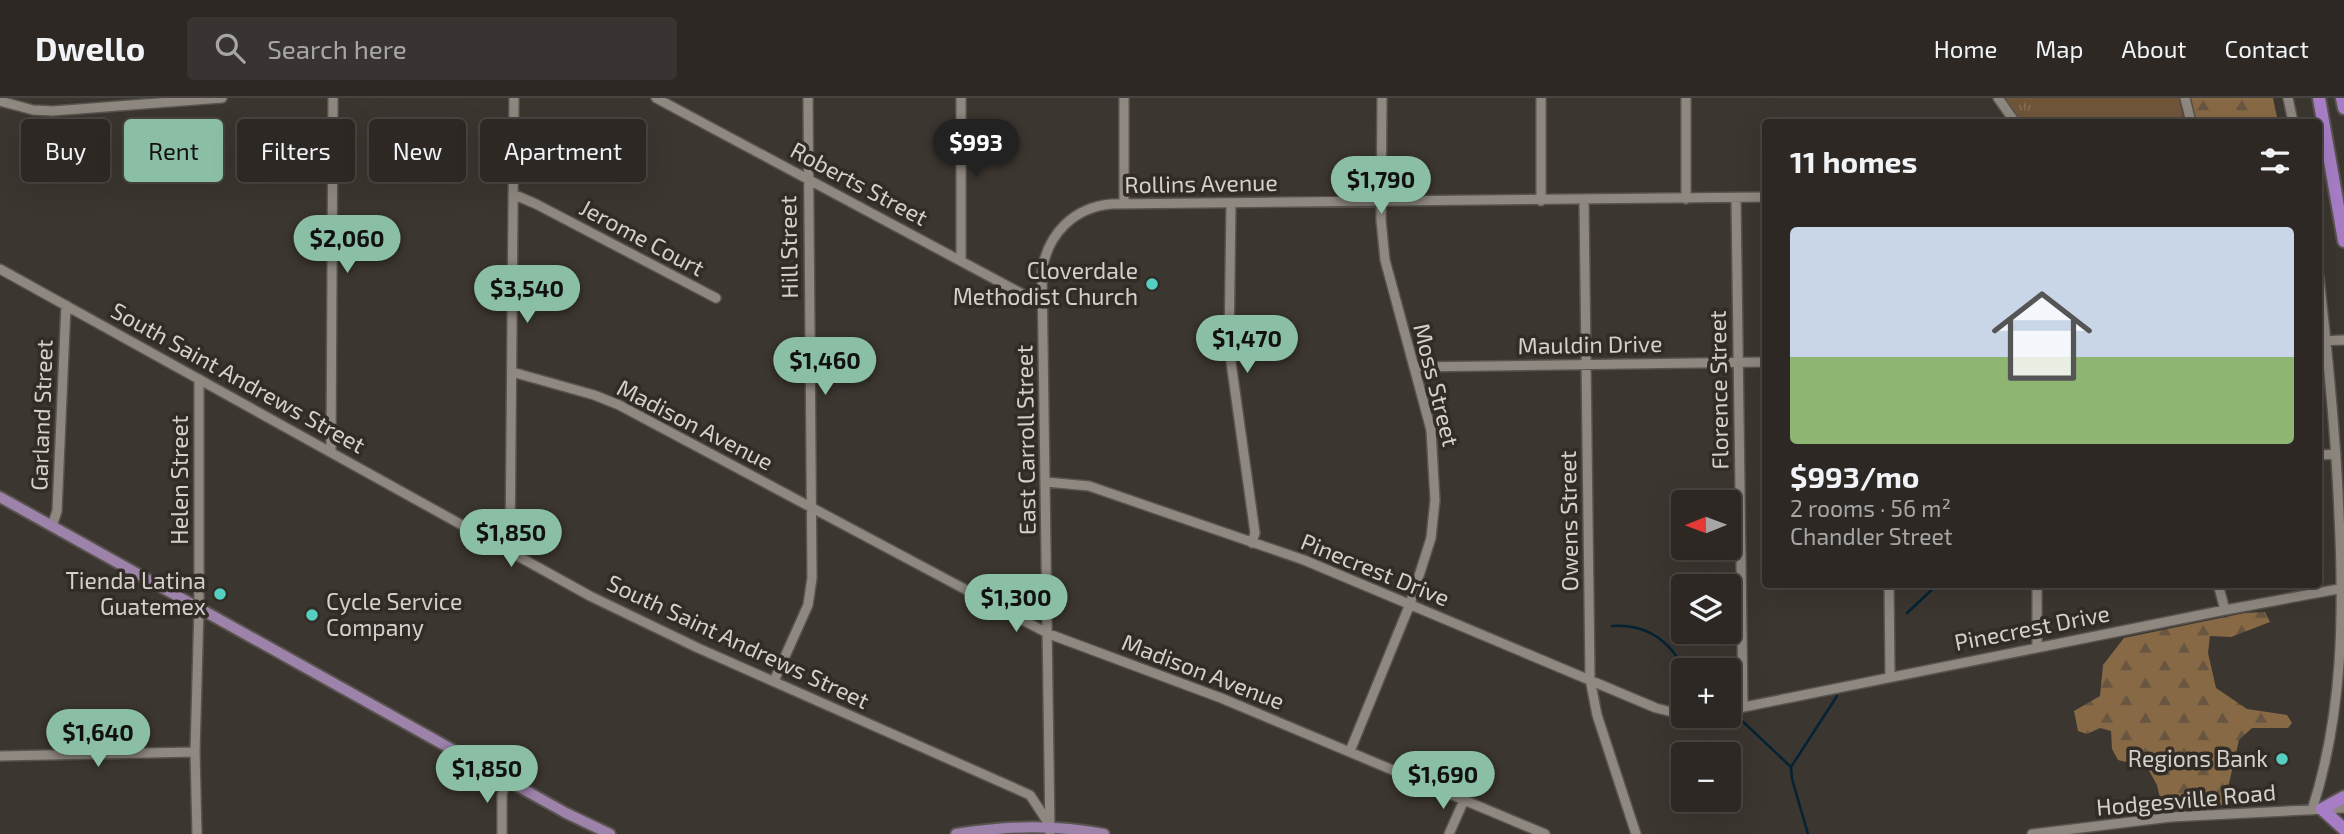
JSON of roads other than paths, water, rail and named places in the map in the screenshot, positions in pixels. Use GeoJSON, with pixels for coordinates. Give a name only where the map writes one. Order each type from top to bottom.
{"type":"FeatureCollection","features":[{"type":"Feature","properties":{"kind":"highway"},"geometry":{"type":"LineString","coordinates":[[2319,98],[2344,241]]}},
{"type":"Feature","properties":{"kind":"highway"},"geometry":{"type":"LineString","coordinates":[[2342,98],[2344,108]]}},
{"type":"Feature","properties":{"kind":"highway"},"geometry":{"type":"LineString","coordinates":[[2344,797],[2317,810],[2344,829]]}},
{"type":"Feature","properties":{"kind":"main road"},"geometry":{"type":"LineString","coordinates":[[0,497],[506,779],[610,834]]}},
{"type":"Feature","properties":{"kind":"main road"},"geometry":{"type":"LineString","coordinates":[[956,834],[1010,827],[1104,834]]}},
{"type":"Feature","properties":{"kind":"street"},"geometry":{"type":"LineString","coordinates":[[0,101],[33,110],[52,111],[222,98]]}},
{"type":"Feature","properties":{"kind":"street"},"geometry":{"type":"LineString","coordinates":[[331,451],[333,98]]}},
{"type":"Feature","properties":{"kind":"street"},"geometry":{"type":"LineString","coordinates":[[510,551],[514,98]]}},
{"type":"Feature","properties":{"kind":"street","name":"Roberts Street"},"geometry":{"type":"LineString","coordinates":[[656,98],[1043,305]]}},
{"type":"Feature","properties":{"kind":"street","name":"Hill Street"},"geometry":{"type":"LineString","coordinates":[[774,681],[802,621],[811,593],[808,98]]}},
{"type":"Feature","properties":{"kind":"street"},"geometry":{"type":"LineString","coordinates":[[961,98],[961,260]]}},
{"type":"Feature","properties":{"kind":"street"},"geometry":{"type":"LineString","coordinates":[[1124,98],[1124,204]]}},
{"type":"Feature","properties":{"kind":"street","name":"Moss Street"},"geometry":{"type":"LineString","coordinates":[[1350,751],[1410,604],[1430,538],[1435,500],[1431,430],[1385,260],[1382,98]]}},
{"type":"Feature","properties":{"kind":"street"},"geometry":{"type":"LineString","coordinates":[[1541,98],[1541,201]]}},
{"type":"Feature","properties":{"kind":"street"},"geometry":{"type":"LineString","coordinates":[[1686,98],[1686,199]]}},
{"type":"Feature","properties":{"kind":"street"},"geometry":{"type":"LineString","coordinates":[[1998,98],[2013,119]]}},
{"type":"Feature","properties":{"kind":"street"},"geometry":{"type":"LineString","coordinates":[[2185,98],[2190,119]]}},
{"type":"Feature","properties":{"kind":"street"},"geometry":{"type":"LineString","coordinates":[[2288,98],[2292,119]]}},
{"type":"Feature","properties":{"kind":"street","name":"Jerome Court"},"geometry":{"type":"LineString","coordinates":[[513,194],[716,298]]}},
{"type":"Feature","properties":{"kind":"street","name":"Florence Street"},"geometry":{"type":"LineString","coordinates":[[1736,198],[1743,707]]}},
{"type":"Feature","properties":{"kind":"street","name":"Rollins Avenue"},"geometry":{"type":"LineString","coordinates":[[1043,305],[1044,262],[1050,244],[1060,229],[1075,216],[1093,207],[1124,204],[1762,198]]}},
{"type":"Feature","properties":{"kind":"street","name":"Owens Street"},"geometry":{"type":"LineString","coordinates":[[1584,200],[1590,680],[1597,715],[1636,834]]}},
{"type":"Feature","properties":{"kind":"street"},"geometry":{"type":"LineString","coordinates":[[1231,203],[1230,348],[1255,533],[1252,543]]}},
{"type":"Feature","properties":{"kind":"street","name":"South Saint Andrews Street"},"geometry":{"type":"LineString","coordinates":[[0,269],[643,622],[1030,795],[1043,811],[1050,830]]}},
{"type":"Feature","properties":{"kind":"street","name":"Garland Street"},"geometry":{"type":"LineString","coordinates":[[52,526],[57,511],[66,305]]}},
{"type":"Feature","properties":{"kind":"street","name":"East Carroll Street"},"geometry":{"type":"LineString","coordinates":[[1043,305],[1050,830]]}},
{"type":"Feature","properties":{"kind":"street"},"geometry":{"type":"LineString","coordinates":[[2317,810],[2340,677],[2343,588],[2336,454],[2323,341],[2344,340]]}},
{"type":"Feature","properties":{"kind":"street","name":"Mauldin Drive"},"geometry":{"type":"LineString","coordinates":[[1415,367],[1762,362]]}},
{"type":"Feature","properties":{"kind":"street","name":"Madison Avenue"},"geometry":{"type":"LineString","coordinates":[[512,372],[594,395],[619,405],[1049,634],[1167,677],[1545,834]]}},
{"type":"Feature","properties":{"kind":"street","name":"Helen Street"},"geometry":{"type":"LineString","coordinates":[[197,834],[195,752],[199,608],[199,379]]}},
{"type":"Feature","properties":{"kind":"street"},"geometry":{"type":"LineString","coordinates":[[2322,455],[2336,454]]}},
{"type":"Feature","properties":{"kind":"street","name":"Pinecrest Drive"},"geometry":{"type":"LineString","coordinates":[[1046,482],[1089,486],[1304,560],[1656,708],[1671,712]]}},
{"type":"Feature","properties":{"kind":"street"},"geometry":{"type":"LineString","coordinates":[[1889,588],[1890,676]]}},
{"type":"Feature","properties":{"kind":"street"},"geometry":{"type":"LineString","coordinates":[[2036,588],[2037,647]]}},
{"type":"Feature","properties":{"kind":"street"},"geometry":{"type":"LineString","coordinates":[[2219,588],[2225,610]]}},
{"type":"Feature","properties":{"kind":"street","name":"Pinecrest Drive"},"geometry":{"type":"LineString","coordinates":[[1743,707],[2343,588]]}},
{"type":"Feature","properties":{"kind":"street"},"geometry":{"type":"LineString","coordinates":[[0,757],[195,752]]}},
{"type":"Feature","properties":{"kind":"street"},"geometry":{"type":"LineString","coordinates":[[502,834],[502,795],[506,779]]}},
{"type":"Feature","properties":{"kind":"street"},"geometry":{"type":"LineString","coordinates":[[1449,834],[1464,800]]}},
{"type":"Feature","properties":{"kind":"street","name":"Hodgesville Road"},"geometry":{"type":"LineString","coordinates":[[2032,834],[2171,817],[2344,808]]}},
{"type":"Feature","properties":{"kind":"waterway"},"geometry":{"type":"LineString","coordinates":[[1907,613],[1934,588]]}},
{"type":"Feature","properties":{"kind":"waterway"},"geometry":{"type":"LineString","coordinates":[[1612,626],[1632,627],[1649,632],[1664,642],[1677,657]]}},
{"type":"Feature","properties":{"kind":"waterway"},"geometry":{"type":"LineString","coordinates":[[1808,834],[1791,767],[1837,696]]}},
{"type":"Feature","properties":{"kind":"waterway"},"geometry":{"type":"LineString","coordinates":[[1741,720],[1791,767]]}},
{"type":"Feature","properties":{"kind":"place","name":"Cloverdale Methodist Church"},"geometry":{"type":"Point","coordinates":[1152,284]}},
{"type":"Feature","properties":{"kind":"place","name":"Tienda Latina Guatemex"},"geometry":{"type":"Point","coordinates":[220,594]}},
{"type":"Feature","properties":{"kind":"place","name":"Cycle Service Company"},"geometry":{"type":"Point","coordinates":[312,615]}},
{"type":"Feature","properties":{"kind":"place","name":"Regions Bank"},"geometry":{"type":"Point","coordinates":[2282,759]}}]}
